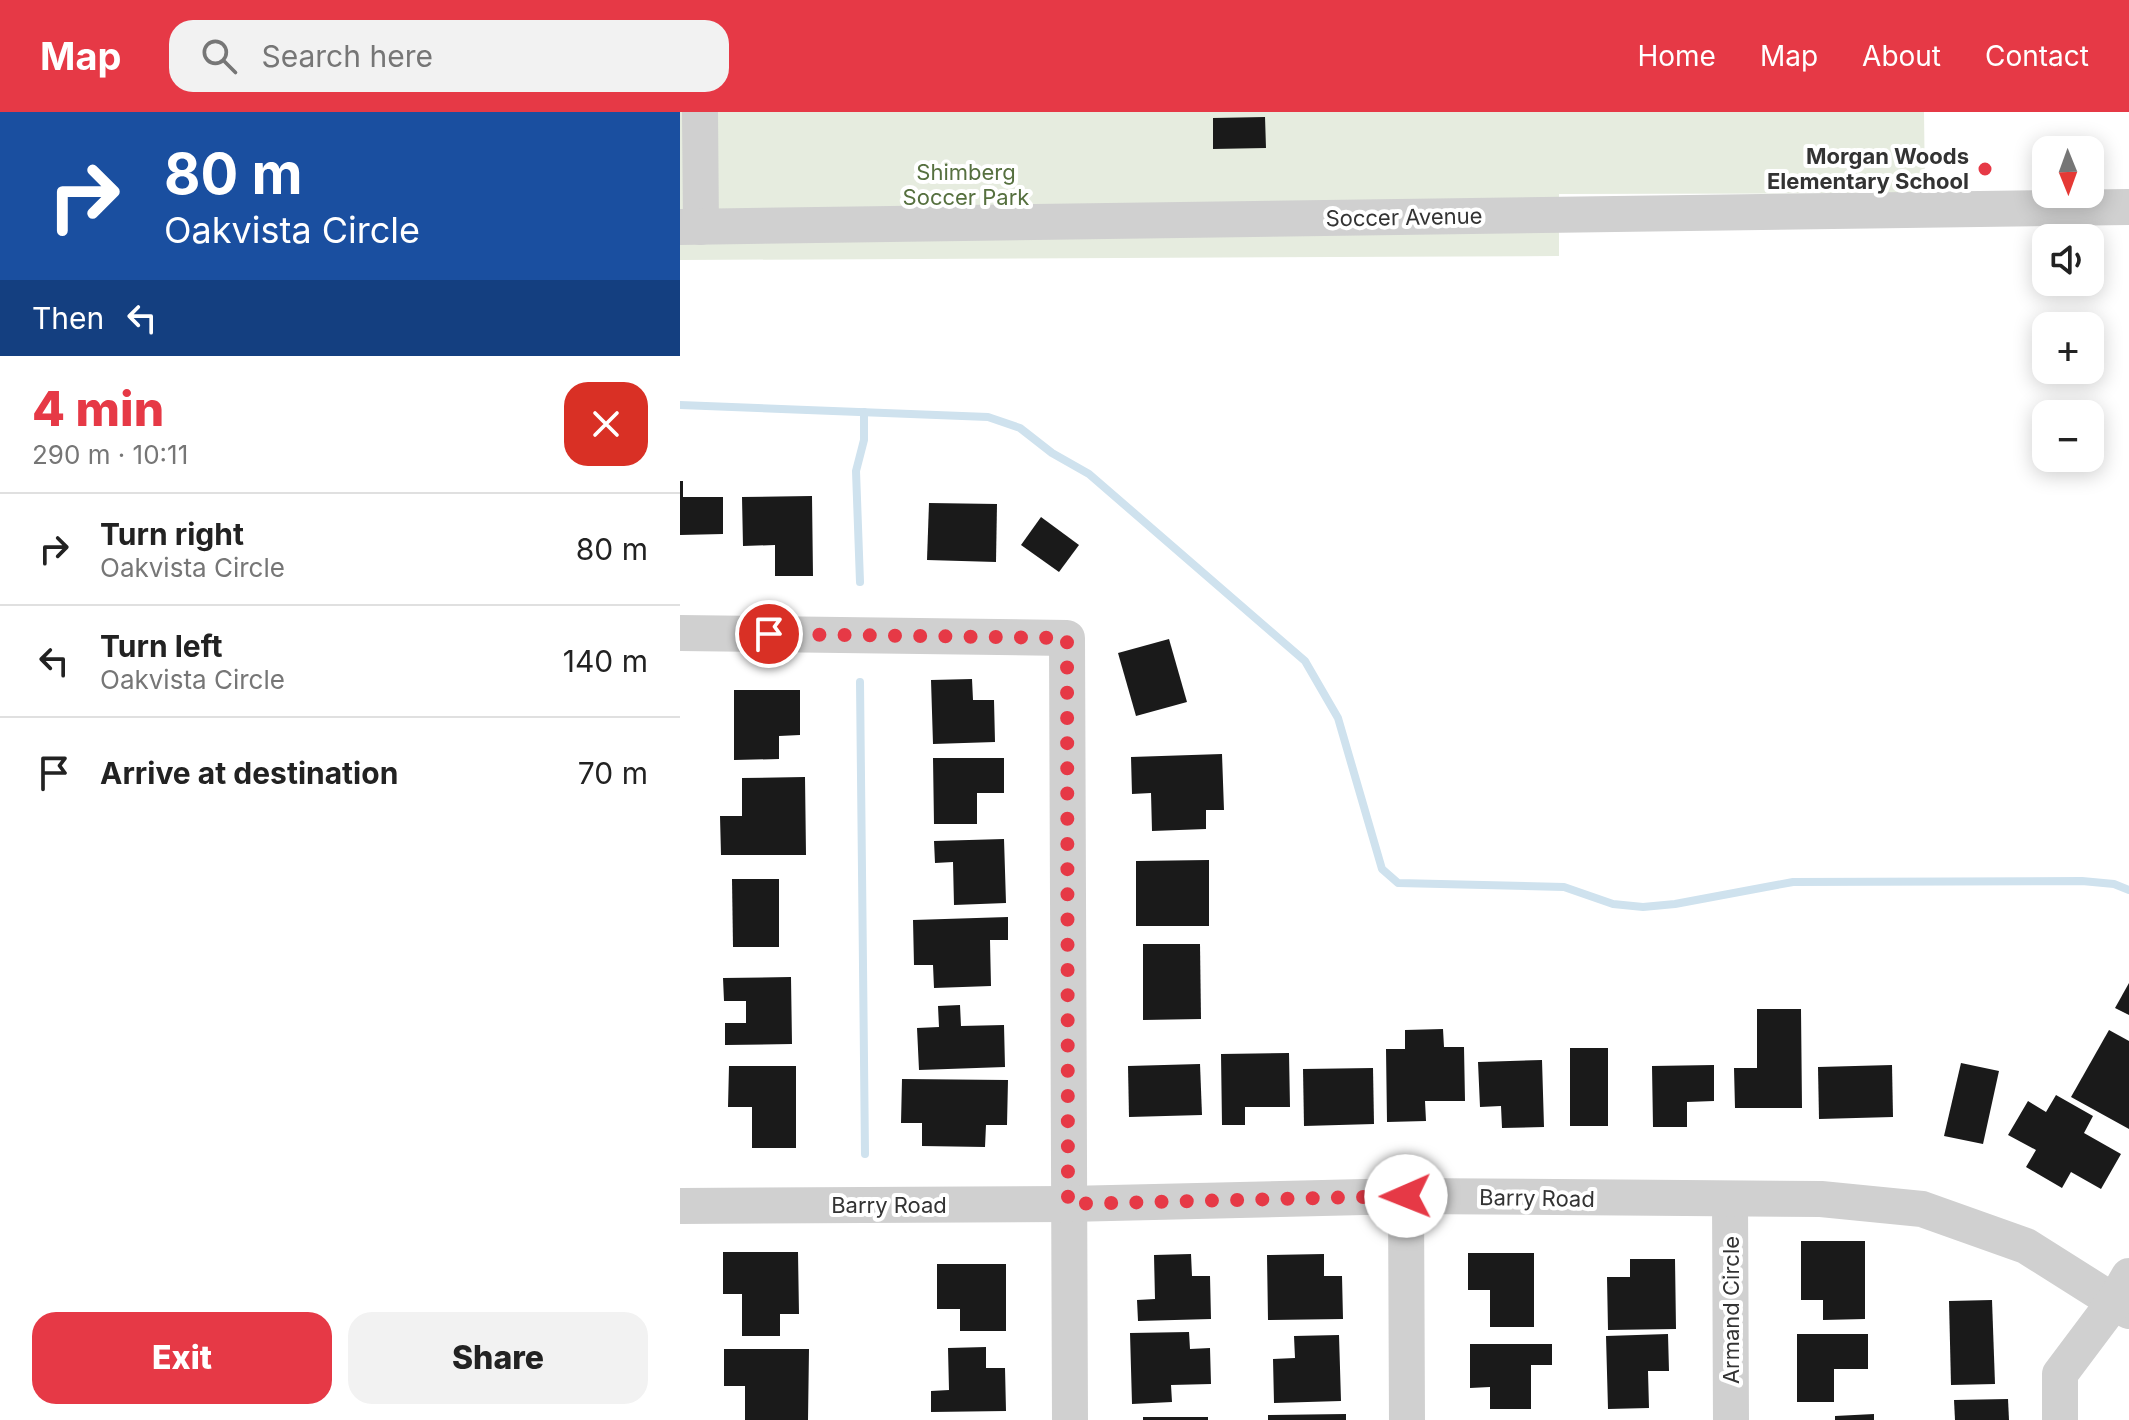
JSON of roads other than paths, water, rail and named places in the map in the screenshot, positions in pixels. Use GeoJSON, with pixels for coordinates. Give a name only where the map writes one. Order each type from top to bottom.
{"type":"FeatureCollection","features":[{"type":"Feature","properties":{"kind":"street"},"geometry":{"type":"LineString","coordinates":[[691,227],[700,112]]}},
{"type":"Feature","properties":{"kind":"street","name":"Soccer Avenue"},"geometry":{"type":"LineString","coordinates":[[691,227],[2129,207]]}},
{"type":"Feature","properties":{"kind":"street"},"geometry":{"type":"LineString","coordinates":[[680,633],[1067,638],[1070,1420]]}},
{"type":"Feature","properties":{"kind":"street"},"geometry":{"type":"LineString","coordinates":[[1406,1196],[1407,1420]]}},
{"type":"Feature","properties":{"kind":"street","name":"Barry Road"},"geometry":{"type":"LineString","coordinates":[[680,1206],[1068,1204],[1406,1196],[1821,1199],[1922,1209],[2026,1246],[2124,1296]]}},
{"type":"Feature","properties":{"kind":"street","name":"Armand Circle"},"geometry":{"type":"LineString","coordinates":[[1730,1200],[1731,1420]]}},
{"type":"Feature","properties":{"kind":"street"},"geometry":{"type":"LineString","coordinates":[[2060,1420],[2060,1374],[2124,1296]]}},
{"type":"Feature","properties":{"kind":"waterway"},"geometry":{"type":"LineString","coordinates":[[680,405],[988,417],[1020,428],[1052,453],[1089,474],[1305,661],[1338,718],[1382,869],[1398,883],[1564,887],[1613,904],[1643,907],[1793,882],[2082,881],[2114,884],[2129,890]]}},
{"type":"Feature","properties":{"kind":"waterway"},"geometry":{"type":"LineString","coordinates":[[860,582],[856,471],[864,440],[864,412]]}},
{"type":"Feature","properties":{"kind":"waterway"},"geometry":{"type":"LineString","coordinates":[[860,682],[865,1154]]}},
{"type":"Feature","properties":{"kind":"place","name":"Morgan Woods Elementary School"},"geometry":{"type":"Point","coordinates":[1985,169]}},
{"type":"Feature","properties":{"kind":"park label","name":"Shimberg Soccer Park"},"geometry":{"type":"Point","coordinates":[966,184]}}]}
